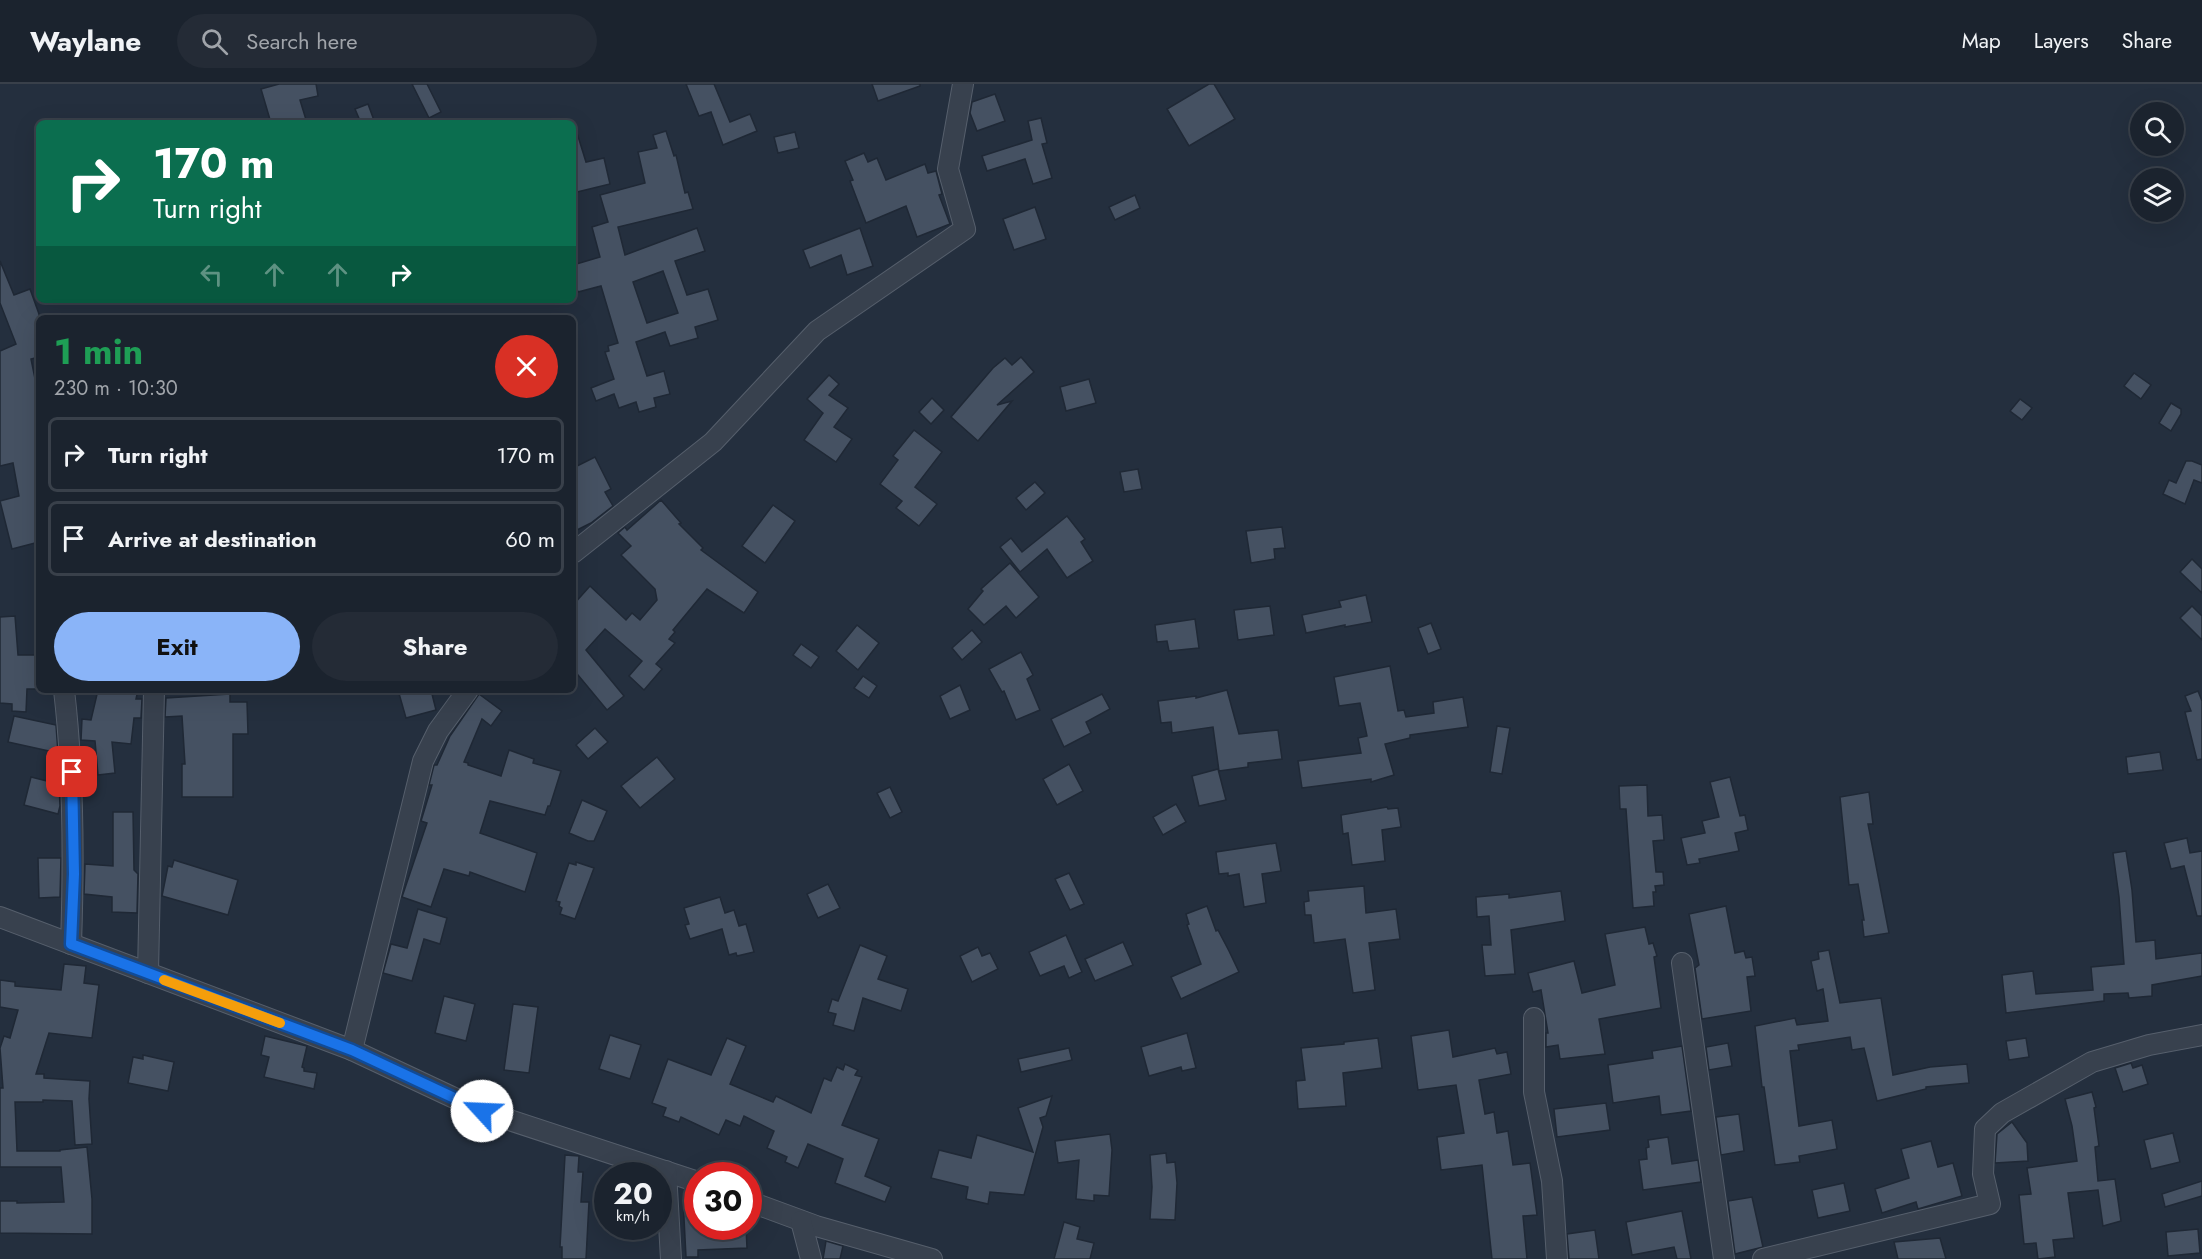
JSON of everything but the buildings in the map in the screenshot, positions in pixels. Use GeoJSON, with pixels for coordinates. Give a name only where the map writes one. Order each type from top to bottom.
{"type":"FeatureCollection","features":[{"type":"Feature","properties":{"kind":"street"},"geometry":{"type":"LineString","coordinates":[[576,551],[713,442],[818,331],[965,229],[948,169],[963,84]]}},
{"type":"Feature","properties":{"kind":"street"},"geometry":{"type":"LineString","coordinates":[[64,693],[71,751],[74,874],[71,944]]}},
{"type":"Feature","properties":{"kind":"street"},"geometry":{"type":"LineString","coordinates":[[148,974],[154,693]]}},
{"type":"Feature","properties":{"kind":"street"},"geometry":{"type":"LineString","coordinates":[[352,1050],[423,761],[438,730],[466,693]]}},
{"type":"Feature","properties":{"kind":"street"},"geometry":{"type":"LineString","coordinates":[[0,917],[352,1050],[482,1111],[638,1162]]}},
{"type":"Feature","properties":{"kind":"street"},"geometry":{"type":"LineString","coordinates":[[1682,963],[1724,1259]]}},
{"type":"Feature","properties":{"kind":"street"},"geometry":{"type":"LineString","coordinates":[[1534,1018],[1534,1092],[1552,1181],[1557,1259]]}},
{"type":"Feature","properties":{"kind":"street"},"geometry":{"type":"LineString","coordinates":[[1763,1259],[1990,1204],[1983,1174],[1985,1129],[2002,1113],[2092,1062],[2150,1045],[2202,1035]]}},
{"type":"Feature","properties":{"kind":"street"},"geometry":{"type":"LineString","coordinates":[[762,1206],[801,1221],[932,1259]]}},
{"type":"Feature","properties":{"kind":"street"},"geometry":{"type":"LineString","coordinates":[[801,1221],[811,1259]]}},
{"type":"Feature","properties":{"kind":"street"},"geometry":{"type":"LineString","coordinates":[[670,1240],[671,1259]]}},
{"type":"Feature","properties":{"kind":"slow traffic"},"geometry":{"type":"LineString","coordinates":[[164,980],[280,1023]]}},
{"type":"Feature","properties":{"kind":"route"},"geometry":{"type":"LineString","coordinates":[[72,772],[74,874],[71,944],[352,1050],[482,1111]]}}]}
